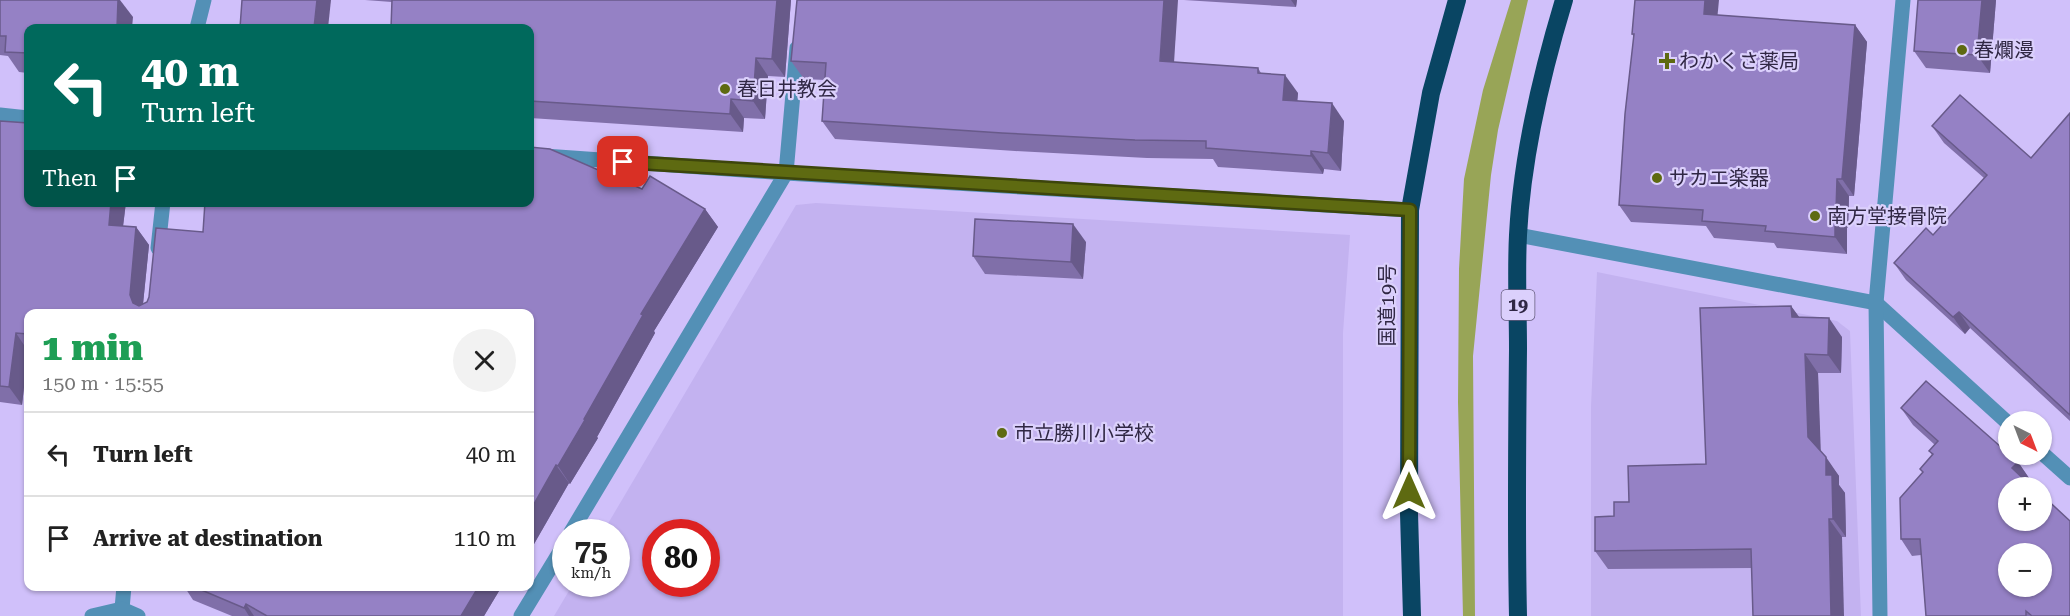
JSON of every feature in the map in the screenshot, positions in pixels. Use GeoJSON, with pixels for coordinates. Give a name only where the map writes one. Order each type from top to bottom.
{"type":"FeatureCollection","features":[{"type":"Feature","properties":{"kind":"highway","name":"国道19号"},"geometry":{"type":"LineString","coordinates":[[1412,616],[1409,513],[1410,210],[1431,93],[1457,0]]}},
{"type":"Feature","properties":{"kind":"highway","name":"19"},"geometry":{"type":"LineString","coordinates":[[1518,616],[1516,513],[1518,235],[1535,110],[1550,46],[1564,0]]}},
{"type":"Feature","properties":{"kind":"street"},"geometry":{"type":"LineString","coordinates":[[197,24],[204,0]]}},
{"type":"Feature","properties":{"kind":"street"},"geometry":{"type":"LineString","coordinates":[[1880,616],[1876,303],[1903,0]]}},
{"type":"Feature","properties":{"kind":"street"},"geometry":{"type":"LineString","coordinates":[[579,519],[786,173],[798,35]]}},
{"type":"Feature","properties":{"kind":"street"},"geometry":{"type":"LineString","coordinates":[[0,115],[24,118]]}},
{"type":"Feature","properties":{"kind":"street"},"geometry":{"type":"LineString","coordinates":[[534,155],[786,173],[1410,210]]}},
{"type":"Feature","properties":{"kind":"street"},"geometry":{"type":"LineString","coordinates":[[157,258],[162,207]]}},
{"type":"Feature","properties":{"kind":"street"},"geometry":{"type":"LineString","coordinates":[[1518,235],[1876,303],[1998,414]]}},
{"type":"Feature","properties":{"kind":"street"},"geometry":{"type":"LineString","coordinates":[[2052,462],[2070,478]]}},
{"type":"Feature","properties":{"kind":"street"},"geometry":{"type":"LineString","coordinates":[[521,616],[552,565]]}},
{"type":"Feature","properties":{"kind":"street"},"geometry":{"type":"LineString","coordinates":[[122,609],[124,591]]}},
{"type":"Feature","properties":{"kind":"street"},"geometry":{"type":"LineString","coordinates":[[92,616],[122,609],[138,616]]}},
{"type":"Feature","properties":{"kind":"shaded area","name":"市立勝川小学校"},"geometry":{"type":"Polygon","coordinates":[[[816,203],[1350,235],[1343,333],[1343,616],[554,616],[565,597],[630,597],[630,519],[611,519],[796,205],[816,203]]]}},
{"type":"Feature","properties":{"kind":"shaded area"},"geometry":{"type":"Polygon","coordinates":[[[1597,272],[1837,321],[1850,331],[1861,616],[1591,616],[1591,406],[1597,272]]]}},
{"type":"Feature","properties":{"kind":"green space"},"geometry":{"type":"Polygon","coordinates":[[[1511,0],[1528,0],[1498,130],[1491,175],[1473,356],[1475,616],[1463,616],[1458,402],[1459,269],[1464,179],[1483,90],[1511,0]]]}},
{"type":"Feature","properties":{"kind":"building"},"geometry":{"type":"Polygon","coordinates":[[[0,0],[118,0],[117,24],[24,24],[24,53],[5,52],[6,36],[0,36],[0,0]]]}},
{"type":"Feature","properties":{"kind":"building"},"geometry":{"type":"Polygon","coordinates":[[[242,0],[317,0],[314,24],[240,24],[242,0]]]}},
{"type":"Feature","properties":{"kind":"building"},"geometry":{"type":"Polygon","coordinates":[[[392,0],[777,0],[772,59],[756,58],[753,101],[731,99],[730,114],[534,101],[534,24],[391,24],[392,0]]]}},
{"type":"Feature","properties":{"kind":"building"},"geometry":{"type":"Polygon","coordinates":[[[797,0],[1164,0],[1160,61],[1258,68],[1258,73],[1285,75],[1283,100],[1332,103],[1328,153],[1311,151],[1311,156],[1206,148],[1206,141],[1135,140],[822,121],[826,63],[791,61],[797,0]]]}},
{"type":"Feature","properties":{"kind":"building"},"geometry":{"type":"Polygon","coordinates":[[[1635,0],[1705,0],[1704,14],[1855,25],[1842,179],[1837,179],[1835,237],[1765,231],[1766,226],[1702,221],[1703,210],[1619,205],[1635,0]]]}},
{"type":"Feature","properties":{"kind":"building"},"geometry":{"type":"Polygon","coordinates":[[[1918,0],[1982,0],[1977,55],[1914,51],[1918,0]]]}},
{"type":"Feature","properties":{"kind":"building"},"geometry":{"type":"Polygon","coordinates":[[[1960,95],[2031,158],[2070,113],[2070,415],[1959,312],[1953,317],[1894,263],[1926,228],[1933,235],[1987,175],[1932,126],[1960,95]]]}},
{"type":"Feature","properties":{"kind":"building"},"geometry":{"type":"Polygon","coordinates":[[[0,121],[24,123],[24,207],[111,207],[109,225],[136,227],[130,295],[133,303],[139,306],[147,302],[149,297],[156,228],[203,232],[205,207],[534,207],[534,147],[550,149],[642,189],[650,176],[705,209],[641,314],[643,315],[585,420],[534,504],[534,309],[24,309],[24,334],[16,333],[9,387],[0,386],[0,121]]]}},
{"type":"Feature","properties":{"kind":"building"},"geometry":{"type":"Polygon","coordinates":[[[975,219],[1073,224],[1071,262],[973,256],[975,219]]]}},
{"type":"Feature","properties":{"kind":"building"},"geometry":{"type":"Polygon","coordinates":[[[1791,306],[1792,317],[1829,318],[1828,355],[1805,354],[1808,437],[1826,457],[1826,475],[1832,475],[1833,519],[1829,519],[1831,616],[1753,616],[1751,549],[1595,551],[1595,517],[1614,516],[1614,502],[1629,502],[1628,466],[1706,464],[1700,308],[1791,306]]]}},
{"type":"Feature","properties":{"kind":"building"},"geometry":{"type":"Polygon","coordinates":[[[1926,381],[1998,444],[1998,465],[2015,465],[2012,468],[2021,477],[1998,477],[1998,531],[2052,531],[2052,504],[2070,521],[2070,616],[2032,616],[2026,611],[2026,616],[1926,616],[1920,539],[1901,539],[1900,498],[1923,472],[1920,469],[1933,454],[1929,451],[1938,441],[1901,408],[1926,381]]]}},
{"type":"Feature","properties":{"kind":"building"},"geometry":{"type":"Polygon","coordinates":[[[204,591],[476,591],[461,616],[267,616],[246,604],[244,608],[204,591]]]}},
{"type":"Feature","properties":{"kind":"place","name":"春爛漫"},"geometry":{"type":"Point","coordinates":[1962,50]}},
{"type":"Feature","properties":{"kind":"place","name":"わかくさ薬局"},"geometry":{"type":"Point","coordinates":[1667,61]}},
{"type":"Feature","properties":{"kind":"place","name":"春日井教会"},"geometry":{"type":"Point","coordinates":[725,89]}},
{"type":"Feature","properties":{"kind":"place","name":"サカエ楽器"},"geometry":{"type":"Point","coordinates":[1657,178]}},
{"type":"Feature","properties":{"kind":"place","name":"南方堂接骨院"},"geometry":{"type":"Point","coordinates":[1815,216]}},
{"type":"Feature","properties":{"kind":"place","name":"市立勝川小学校"},"geometry":{"type":"Point","coordinates":[1002,433]}},
{"type":"Feature","properties":{"kind":"route"},"geometry":{"type":"LineString","coordinates":[[623,162],[1410,210],[1409,491]]}}]}
